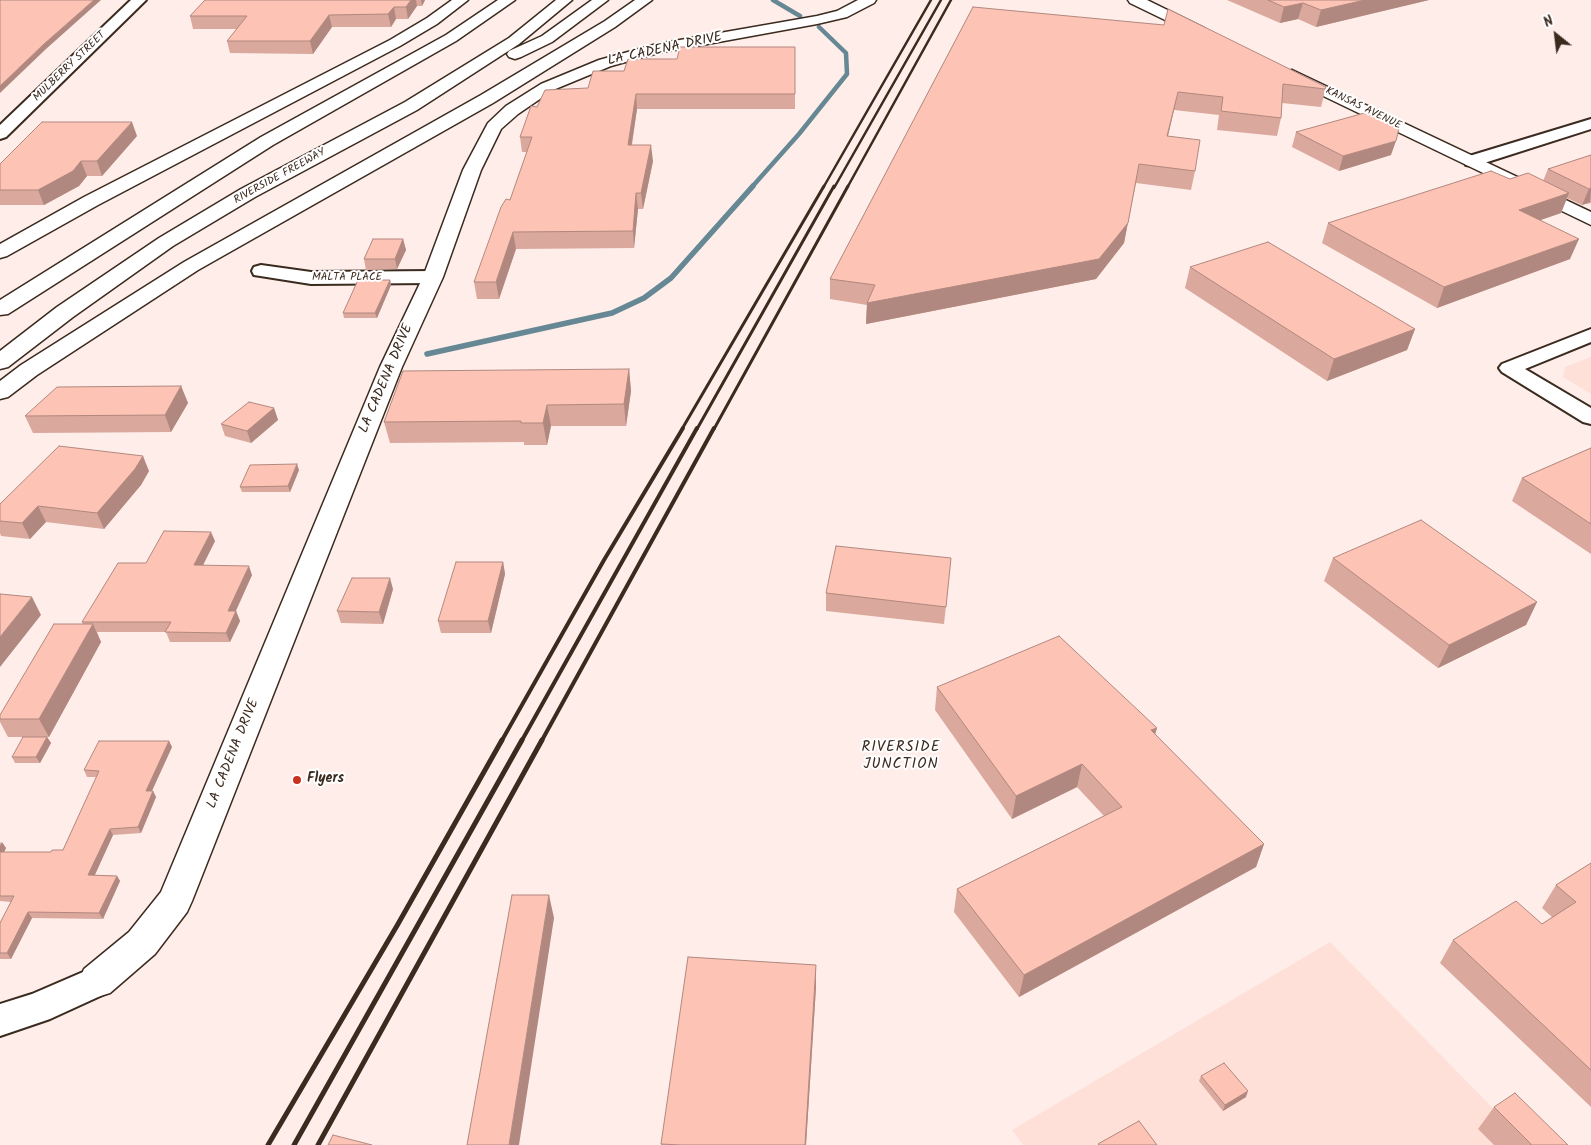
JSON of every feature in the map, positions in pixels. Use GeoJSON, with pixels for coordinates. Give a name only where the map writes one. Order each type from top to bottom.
{"type":"FeatureCollection","features":[{"type":"Feature","properties":{"kind":"main road"},"geometry":{"type":"LineString","coordinates":[[0,252],[91,202],[390,46],[432,21],[461,0]]}},
{"type":"Feature","properties":{"kind":"main road"},"geometry":{"type":"LineString","coordinates":[[0,309],[267,141],[438,26],[472,0]]}},
{"type":"Feature","properties":{"kind":"main road"},"geometry":{"type":"LineString","coordinates":[[267,141],[451,38],[508,0]]}},
{"type":"Feature","properties":{"kind":"main road","name":"RIVERSIDE FREEWAY"},"geometry":{"type":"LineString","coordinates":[[0,362],[65,312],[166,242],[248,193],[411,106],[514,41],[564,0]]}},
{"type":"Feature","properties":{"kind":"main road"},"geometry":{"type":"LineString","coordinates":[[411,106],[547,39],[601,0]]}},
{"type":"Feature","properties":{"kind":"main road"},"geometry":{"type":"LineString","coordinates":[[0,392],[29,370],[191,266],[487,100],[603,29],[645,0]]}},
{"type":"Feature","properties":{"kind":"main road","name":"LA CADENA DRIVE"},"geometry":{"type":"LineString","coordinates":[[97,981],[142,943],[175,901],[390,367],[433,277],[472,170],[494,127],[528,99],[548,87],[604,63],[657,49],[818,20],[842,14],[869,0]]}},
{"type":"Feature","properties":{"kind":"main road"},"geometry":{"type":"LineString","coordinates":[[1135,0],[1213,37]]}},
{"type":"Feature","properties":{"kind":"main road","name":"KANSAS AVENUE"},"geometry":{"type":"LineString","coordinates":[[1281,70],[1591,219]]}},
{"type":"Feature","properties":{"kind":"street","name":"MULBERRY STREET"},"geometry":{"type":"LineString","coordinates":[[0,134],[139,0]]}},
{"type":"Feature","properties":{"kind":"street"},"geometry":{"type":"LineString","coordinates":[[0,119],[17,119]]}},
{"type":"Feature","properties":{"kind":"street"},"geometry":{"type":"LineString","coordinates":[[1472,161],[1591,124]]}},
{"type":"Feature","properties":{"kind":"street","name":"MALTA PLACE"},"geometry":{"type":"LineString","coordinates":[[261,272],[311,278],[433,277]]}},
{"type":"Feature","properties":{"kind":"street"},"geometry":{"type":"LineString","coordinates":[[1591,335],[1509,368],[1591,417]]}},
{"type":"Feature","properties":{"kind":"street"},"geometry":{"type":"LineString","coordinates":[[0,1020],[38,1008],[97,981]]}},
{"type":"Feature","properties":{"kind":"shaded area"},"geometry":{"type":"Polygon","coordinates":[[[1591,357],[1591,394],[1563,377],[1565,367],[1591,357]]]}},
{"type":"Feature","properties":{"kind":"shaded area"},"geometry":{"type":"Polygon","coordinates":[[[1330,942],[1529,1145],[1023,1145],[1012,1130],[1330,942]]]}},
{"type":"Feature","properties":{"kind":"building"},"geometry":{"type":"Polygon","coordinates":[[[0,0],[94,0],[0,86],[0,0]]]}},
{"type":"Feature","properties":{"kind":"building"},"geometry":{"type":"Polygon","coordinates":[[[205,0],[411,0],[406,7],[394,7],[388,14],[329,15],[310,41],[227,41],[247,16],[190,16],[205,0]]]}},
{"type":"Feature","properties":{"kind":"building"},"geometry":{"type":"Polygon","coordinates":[[[1268,0],[1365,0],[1321,10],[1303,3],[1284,7],[1268,0]]]}},
{"type":"Feature","properties":{"kind":"building"},"geometry":{"type":"Polygon","coordinates":[[[973,7],[1164,25],[1168,9],[1326,87],[1325,89],[1283,84],[1281,118],[1221,111],[1223,97],[1178,92],[1167,136],[1200,140],[1195,171],[1139,164],[1128,223],[1099,259],[867,303],[875,285],[830,279],[973,7]]]}},
{"type":"Feature","properties":{"kind":"building"},"geometry":{"type":"Polygon","coordinates":[[[680,47],[795,47],[795,94],[636,94],[628,145],[651,145],[641,193],[636,193],[633,231],[513,232],[496,282],[474,282],[501,207],[506,199],[510,200],[532,137],[520,137],[531,106],[537,107],[545,90],[588,88],[593,71],[624,71],[628,59],[677,59],[680,47]]]}},
{"type":"Feature","properties":{"kind":"building"},"geometry":{"type":"Polygon","coordinates":[[[1368,112],[1399,128],[1396,141],[1343,156],[1296,132],[1368,112]]]}},
{"type":"Feature","properties":{"kind":"building"},"geometry":{"type":"Polygon","coordinates":[[[42,122],[132,122],[97,161],[81,161],[73,171],[38,190],[0,190],[0,164],[42,122]]]}},
{"type":"Feature","properties":{"kind":"building"},"geometry":{"type":"Polygon","coordinates":[[[1591,155],[1591,188],[1589,189],[1548,169],[1591,155]]]}},
{"type":"Feature","properties":{"kind":"building"},"geometry":{"type":"Polygon","coordinates":[[[1491,171],[1510,179],[1528,173],[1569,193],[1519,210],[1579,239],[1444,287],[1328,223],[1491,171]]]}},
{"type":"Feature","properties":{"kind":"building"},"geometry":{"type":"Polygon","coordinates":[[[373,239],[403,239],[395,259],[364,259],[373,239]]]}},
{"type":"Feature","properties":{"kind":"building"},"geometry":{"type":"Polygon","coordinates":[[[1268,242],[1415,329],[1334,359],[1190,267],[1268,242]]]}},
{"type":"Feature","properties":{"kind":"building"},"geometry":{"type":"Polygon","coordinates":[[[358,280],[390,280],[375,313],[343,313],[358,280]]]}},
{"type":"Feature","properties":{"kind":"building"},"geometry":{"type":"Polygon","coordinates":[[[629,369],[624,404],[547,405],[543,423],[521,423],[521,421],[384,422],[403,371],[629,369]]]}},
{"type":"Feature","properties":{"kind":"building"},"geometry":{"type":"Polygon","coordinates":[[[181,386],[165,415],[25,416],[57,387],[181,386]]]}},
{"type":"Feature","properties":{"kind":"building"},"geometry":{"type":"Polygon","coordinates":[[[249,402],[274,408],[247,431],[221,424],[249,402]]]}},
{"type":"Feature","properties":{"kind":"building"},"geometry":{"type":"Polygon","coordinates":[[[59,446],[143,456],[135,469],[97,513],[38,506],[22,523],[0,521],[0,504],[59,446]]]}},
{"type":"Feature","properties":{"kind":"building"},"geometry":{"type":"Polygon","coordinates":[[[1591,448],[1591,524],[1522,478],[1591,448]]]}},
{"type":"Feature","properties":{"kind":"building"},"geometry":{"type":"Polygon","coordinates":[[[297,464],[288,486],[240,487],[250,465],[297,464]]]}},
{"type":"Feature","properties":{"kind":"building"},"geometry":{"type":"Polygon","coordinates":[[[1421,520],[1537,602],[1449,645],[1333,558],[1421,520]]]}},
{"type":"Feature","properties":{"kind":"building"},"geometry":{"type":"Polygon","coordinates":[[[164,531],[211,532],[194,565],[249,566],[228,611],[236,611],[226,633],[165,632],[171,622],[82,622],[118,563],[146,563],[164,531]]]}},
{"type":"Feature","properties":{"kind":"building"},"geometry":{"type":"Polygon","coordinates":[[[836,546],[951,558],[946,607],[826,593],[836,546]]]}},
{"type":"Feature","properties":{"kind":"building"},"geometry":{"type":"Polygon","coordinates":[[[456,562],[503,562],[488,621],[438,621],[456,562]]]}},
{"type":"Feature","properties":{"kind":"building"},"geometry":{"type":"Polygon","coordinates":[[[352,578],[390,578],[379,612],[337,611],[352,578]]]}},
{"type":"Feature","properties":{"kind":"building"},"geometry":{"type":"Polygon","coordinates":[[[0,594],[32,597],[0,637],[0,594]]]}},
{"type":"Feature","properties":{"kind":"building"},"geometry":{"type":"Polygon","coordinates":[[[54,624],[93,624],[39,719],[0,719],[0,715],[54,624]]]}},
{"type":"Feature","properties":{"kind":"building"},"geometry":{"type":"Polygon","coordinates":[[[1059,636],[1157,728],[1151,730],[1264,844],[1024,975],[957,889],[1122,807],[1082,764],[1016,796],[937,687],[1059,636]]]}},
{"type":"Feature","properties":{"kind":"building"},"geometry":{"type":"Polygon","coordinates":[[[23,737],[47,737],[36,757],[12,757],[23,737]]]}},
{"type":"Feature","properties":{"kind":"building"},"geometry":{"type":"Polygon","coordinates":[[[99,741],[169,741],[146,791],[153,791],[138,827],[110,829],[88,875],[117,876],[99,913],[28,912],[7,953],[0,953],[0,923],[14,896],[0,896],[0,852],[51,852],[52,850],[63,850],[99,771],[84,770],[99,741]]]}},
{"type":"Feature","properties":{"kind":"building"},"geometry":{"type":"Polygon","coordinates":[[[1591,863],[1591,1070],[1453,940],[1516,901],[1542,924],[1576,902],[1556,885],[1591,863]]]}},
{"type":"Feature","properties":{"kind":"building"},"geometry":{"type":"Polygon","coordinates":[[[512,895],[549,895],[509,1145],[467,1145],[512,895]]]}},
{"type":"Feature","properties":{"kind":"building"},"geometry":{"type":"Polygon","coordinates":[[[688,957],[816,965],[805,1145],[661,1144],[688,957]]]}},
{"type":"Feature","properties":{"kind":"building"},"geometry":{"type":"Polygon","coordinates":[[[1224,1063],[1248,1091],[1225,1105],[1201,1076],[1224,1063]]]}},
{"type":"Feature","properties":{"kind":"building"},"geometry":{"type":"Polygon","coordinates":[[[1515,1093],[1568,1145],[1530,1145],[1494,1107],[1515,1093]]]}},
{"type":"Feature","properties":{"kind":"building"},"geometry":{"type":"Polygon","coordinates":[[[1139,1121],[1157,1145],[1098,1144],[1139,1121]]]}},
{"type":"Feature","properties":{"kind":"building"},"geometry":{"type":"Polygon","coordinates":[[[333,1135],[372,1145],[328,1145],[333,1135]]]}},
{"type":"Feature","properties":{"kind":"waterway"},"geometry":{"type":"LineString","coordinates":[[773,0],[800,16]]}},
{"type":"Feature","properties":{"kind":"waterway"},"geometry":{"type":"LineString","coordinates":[[751,188],[799,134],[847,74],[846,53],[819,27]]}},
{"type":"Feature","properties":{"kind":"waterway"},"geometry":{"type":"LineString","coordinates":[[427,354],[612,313],[644,298],[671,278],[753,186]]}},
{"type":"Feature","properties":{"kind":"railway"},"geometry":{"type":"LineString","coordinates":[[823,188],[931,0]]}},
{"type":"Feature","properties":{"kind":"railway"},"geometry":{"type":"LineString","coordinates":[[834,188],[941,0]]}},
{"type":"Feature","properties":{"kind":"railway"},"geometry":{"type":"LineString","coordinates":[[847,188],[951,0]]}},
{"type":"Feature","properties":{"kind":"railway"},"geometry":{"type":"LineString","coordinates":[[682,429],[824,186]]}},
{"type":"Feature","properties":{"kind":"railway"},"geometry":{"type":"LineString","coordinates":[[697,429],[834,186]]}},
{"type":"Feature","properties":{"kind":"railway"},"geometry":{"type":"LineString","coordinates":[[714,429],[848,186]]}},
{"type":"Feature","properties":{"kind":"railway"},"geometry":{"type":"LineString","coordinates":[[501,742],[604,560],[683,428]]}},
{"type":"Feature","properties":{"kind":"railway"},"geometry":{"type":"LineString","coordinates":[[521,742],[697,428]]}},
{"type":"Feature","properties":{"kind":"railway"},"geometry":{"type":"LineString","coordinates":[[541,742],[714,428]]}},
{"type":"Feature","properties":{"kind":"railway"},"geometry":{"type":"LineString","coordinates":[[268,1145],[398,924],[502,740]]}},
{"type":"Feature","properties":{"kind":"railway"},"geometry":{"type":"LineString","coordinates":[[294,1145],[522,740]]}},
{"type":"Feature","properties":{"kind":"railway"},"geometry":{"type":"LineString","coordinates":[[318,1145],[542,740]]}},
{"type":"Feature","properties":{"kind":"place","name":"Flyers"},"geometry":{"type":"Point","coordinates":[297,780]}},
{"type":"Feature","properties":{"kind":"district","name":"RIVERSIDE JUNCTION"},"geometry":{"type":"Point","coordinates":[901,756]}}]}
